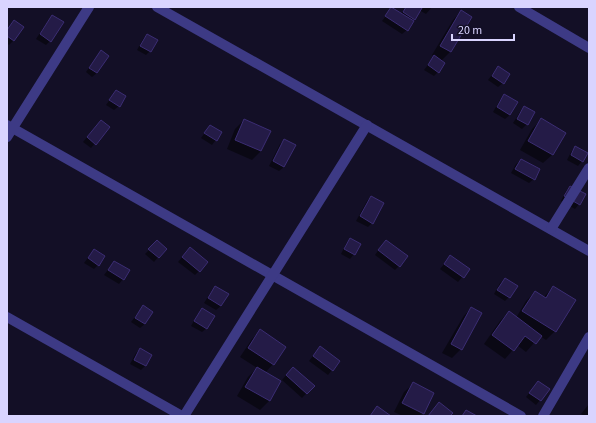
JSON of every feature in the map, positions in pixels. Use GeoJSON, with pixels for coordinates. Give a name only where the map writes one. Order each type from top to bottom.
{"type":"FeatureCollection","features":[{"type":"Feature","properties":{"kind":"street"},"geometry":{"type":"LineString","coordinates":[[89,7],[9,130],[273,276],[521,416]]}},
{"type":"Feature","properties":{"kind":"street"},"geometry":{"type":"LineString","coordinates":[[157,7],[589,251]]}},
{"type":"Feature","properties":{"kind":"street"},"geometry":{"type":"LineString","coordinates":[[519,7],[589,48]]}},
{"type":"Feature","properties":{"kind":"street"},"geometry":{"type":"LineString","coordinates":[[7,316],[183,416],[367,126]]}},
{"type":"Feature","properties":{"kind":"street"},"geometry":{"type":"LineString","coordinates":[[551,229],[589,168]]}},
{"type":"Feature","properties":{"kind":"street"},"geometry":{"type":"LineString","coordinates":[[543,416],[589,337]]}},
{"type":"Feature","properties":{"kind":"building"},"geometry":{"type":"Polygon","coordinates":[[[391,7],[414,21],[408,31],[385,16],[391,7]]]}},
{"type":"Feature","properties":{"kind":"building"},"geometry":{"type":"Polygon","coordinates":[[[406,7],[422,8],[415,20],[403,12],[406,7]]]}},
{"type":"Feature","properties":{"kind":"building"},"geometry":{"type":"Polygon","coordinates":[[[461,10],[472,17],[451,52],[440,46],[461,10]]]}},
{"type":"Feature","properties":{"kind":"building"},"geometry":{"type":"Polygon","coordinates":[[[52,15],[64,22],[51,42],[40,34],[52,15]]]}},
{"type":"Feature","properties":{"kind":"building"},"geometry":{"type":"Polygon","coordinates":[[[14,20],[24,27],[14,41],[7,36],[7,30],[14,20]]]}},
{"type":"Feature","properties":{"kind":"building"},"geometry":{"type":"Polygon","coordinates":[[[147,34],[158,40],[151,52],[140,46],[147,34]]]}},
{"type":"Feature","properties":{"kind":"building"},"geometry":{"type":"Polygon","coordinates":[[[101,50],[109,56],[97,73],[89,68],[101,50]]]}},
{"type":"Feature","properties":{"kind":"building"},"geometry":{"type":"Polygon","coordinates":[[[434,55],[445,63],[439,73],[428,65],[434,55]]]}},
{"type":"Feature","properties":{"kind":"building"},"geometry":{"type":"Polygon","coordinates":[[[498,66],[510,74],[504,84],[492,76],[498,66]]]}},
{"type":"Feature","properties":{"kind":"building"},"geometry":{"type":"Polygon","coordinates":[[[116,90],[126,96],[120,107],[109,100],[116,90]]]}},
{"type":"Feature","properties":{"kind":"building"},"geometry":{"type":"Polygon","coordinates":[[[504,94],[518,102],[510,115],[497,107],[504,94]]]}},
{"type":"Feature","properties":{"kind":"building"},"geometry":{"type":"Polygon","coordinates":[[[524,106],[535,112],[528,125],[517,119],[524,106]]]}},
{"type":"Feature","properties":{"kind":"building"},"geometry":{"type":"Polygon","coordinates":[[[541,118],[566,133],[553,155],[528,141],[541,118]]]}},
{"type":"Feature","properties":{"kind":"building"},"geometry":{"type":"Polygon","coordinates":[[[244,119],[271,131],[261,151],[235,140],[244,119]]]}},
{"type":"Feature","properties":{"kind":"building"},"geometry":{"type":"Polygon","coordinates":[[[101,120],[110,127],[96,145],[87,137],[101,120]]]}},
{"type":"Feature","properties":{"kind":"building"},"geometry":{"type":"Polygon","coordinates":[[[210,125],[222,132],[217,141],[204,133],[210,125]]]}},
{"type":"Feature","properties":{"kind":"building"},"geometry":{"type":"Polygon","coordinates":[[[284,139],[296,145],[284,167],[273,161],[284,139]]]}},
{"type":"Feature","properties":{"kind":"building"},"geometry":{"type":"Polygon","coordinates":[[[575,146],[588,153],[583,162],[571,155],[575,146]]]}},
{"type":"Feature","properties":{"kind":"building"},"geometry":{"type":"Polygon","coordinates":[[[521,159],[540,169],[535,180],[515,169],[521,159]]]}},
{"type":"Feature","properties":{"kind":"building"},"geometry":{"type":"Polygon","coordinates":[[[570,186],[586,194],[580,205],[564,196],[570,186]]]}},
{"type":"Feature","properties":{"kind":"building"},"geometry":{"type":"Polygon","coordinates":[[[371,196],[384,203],[373,224],[360,216],[371,196]]]}},
{"type":"Feature","properties":{"kind":"building"},"geometry":{"type":"Polygon","coordinates":[[[350,238],[361,244],[355,255],[344,249],[350,238]]]}},
{"type":"Feature","properties":{"kind":"building"},"geometry":{"type":"Polygon","coordinates":[[[157,240],[167,249],[159,258],[148,249],[157,240]]]}},
{"type":"Feature","properties":{"kind":"building"},"geometry":{"type":"Polygon","coordinates":[[[386,240],[408,256],[400,267],[378,250],[386,240]]]}},
{"type":"Feature","properties":{"kind":"building"},"geometry":{"type":"Polygon","coordinates":[[[190,247],[208,262],[200,272],[182,257],[190,247]]]}},
{"type":"Feature","properties":{"kind":"building"},"geometry":{"type":"Polygon","coordinates":[[[94,249],[105,256],[99,266],[88,258],[94,249]]]}},
{"type":"Feature","properties":{"kind":"building"},"geometry":{"type":"Polygon","coordinates":[[[450,255],[470,269],[464,278],[444,264],[450,255]]]}},
{"type":"Feature","properties":{"kind":"building"},"geometry":{"type":"Polygon","coordinates":[[[114,261],[130,270],[124,280],[108,270],[114,261]]]}},
{"type":"Feature","properties":{"kind":"building"},"geometry":{"type":"Polygon","coordinates":[[[505,278],[518,286],[510,298],[497,290],[505,278]]]}},
{"type":"Feature","properties":{"kind":"building"},"geometry":{"type":"Polygon","coordinates":[[[215,286],[229,294],[221,306],[208,298],[215,286]]]}},
{"type":"Feature","properties":{"kind":"building"},"geometry":{"type":"Polygon","coordinates":[[[553,286],[576,300],[556,332],[522,311],[535,291],[546,298],[553,286]]]}},
{"type":"Feature","properties":{"kind":"building"},"geometry":{"type":"Polygon","coordinates":[[[143,305],[153,312],[145,324],[135,318],[143,305]]]}},
{"type":"Feature","properties":{"kind":"building"},"geometry":{"type":"Polygon","coordinates":[[[471,307],[482,313],[462,350],[451,344],[471,307]]]}},
{"type":"Feature","properties":{"kind":"building"},"geometry":{"type":"Polygon","coordinates":[[[202,308],[215,316],[207,329],[194,321],[202,308]]]}},
{"type":"Feature","properties":{"kind":"building"},"geometry":{"type":"Polygon","coordinates":[[[509,311],[542,336],[536,344],[525,336],[514,351],[492,335],[509,311]]]}},
{"type":"Feature","properties":{"kind":"building"},"geometry":{"type":"Polygon","coordinates":[[[260,329],[286,347],[274,365],[248,348],[260,329]]]}},
{"type":"Feature","properties":{"kind":"building"},"geometry":{"type":"Polygon","coordinates":[[[320,346],[340,361],[333,371],[313,356],[320,346]]]}},
{"type":"Feature","properties":{"kind":"building"},"geometry":{"type":"Polygon","coordinates":[[[140,348],[152,355],[146,366],[134,360],[140,348]]]}},
{"type":"Feature","properties":{"kind":"building"},"geometry":{"type":"Polygon","coordinates":[[[257,367],[281,381],[270,401],[245,387],[257,367]]]}},
{"type":"Feature","properties":{"kind":"building"},"geometry":{"type":"Polygon","coordinates":[[[293,367],[315,386],[307,394],[286,375],[293,367]]]}},
{"type":"Feature","properties":{"kind":"building"},"geometry":{"type":"Polygon","coordinates":[[[538,381],[550,389],[541,401],[529,393],[538,381]]]}},
{"type":"Feature","properties":{"kind":"building"},"geometry":{"type":"Polygon","coordinates":[[[413,382],[434,393],[424,414],[402,403],[413,382]]]}},
{"type":"Feature","properties":{"kind":"building"},"geometry":{"type":"Polygon","coordinates":[[[439,402],[453,413],[450,416],[428,416],[439,402]]]}},
{"type":"Feature","properties":{"kind":"building"},"geometry":{"type":"Polygon","coordinates":[[[377,406],[391,416],[370,416],[377,406]]]}},
{"type":"Feature","properties":{"kind":"building"},"geometry":{"type":"Polygon","coordinates":[[[466,410],[477,416],[462,416],[466,410]]]}}]}
